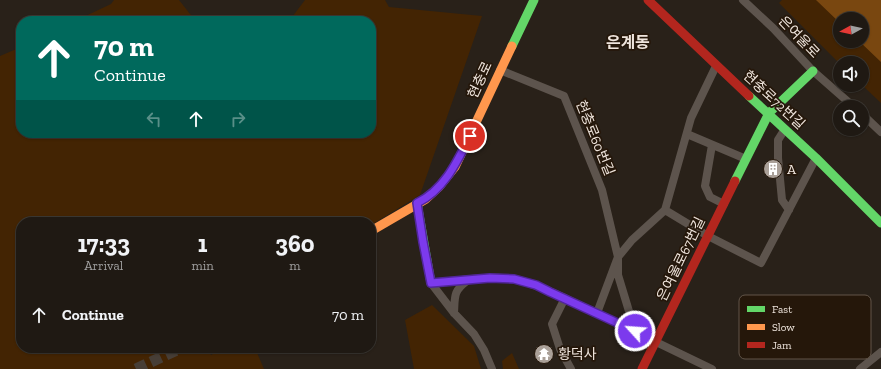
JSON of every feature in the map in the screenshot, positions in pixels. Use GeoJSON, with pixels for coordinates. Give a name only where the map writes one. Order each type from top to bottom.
{"type":"FeatureCollection","features":[{"type":"Feature","properties":{"kind":"street","name":"현충로"},"geometry":{"type":"LineString","coordinates":[[376,228],[426,199],[439,187],[455,167],[534,0]]}},
{"type":"Feature","properties":{"kind":"street","name":"현충로72번길"},"geometry":{"type":"LineString","coordinates":[[648,0],[716,66],[816,158],[881,222]]}},
{"type":"Feature","properties":{"kind":"street","name":"은여울로"},"geometry":{"type":"LineString","coordinates":[[743,0],[773,28],[813,71],[846,100]]}},
{"type":"Feature","properties":{"kind":"street"},"geometry":{"type":"LineString","coordinates":[[597,313],[618,257],[632,240],[665,210],[691,118],[716,66]]}},
{"type":"Feature","properties":{"kind":"street","name":"현충로60번길"},"geometry":{"type":"LineString","coordinates":[[500,70],[564,96],[602,190],[618,257],[618,275],[635,331]]}},
{"type":"Feature","properties":{"kind":"street","name":"은여울로67번길"},"geometry":{"type":"LineString","coordinates":[[642,369],[769,114],[813,71]]}},
{"type":"Feature","properties":{"kind":"street"},"geometry":{"type":"LineString","coordinates":[[869,121],[881,132]]}},
{"type":"Feature","properties":{"kind":"street"},"geometry":{"type":"LineString","coordinates":[[785,129],[778,140],[778,158],[782,200],[789,210]]}},
{"type":"Feature","properties":{"kind":"street"},"geometry":{"type":"LineString","coordinates":[[687,134],[746,159]]}},
{"type":"Feature","properties":{"kind":"street"},"geometry":{"type":"LineString","coordinates":[[712,145],[706,186],[710,197],[724,204]]}},
{"type":"Feature","properties":{"kind":"street"},"geometry":{"type":"LineString","coordinates":[[665,210],[708,236],[761,263],[816,158]]}},
{"type":"Feature","properties":{"kind":"street"},"geometry":{"type":"LineString","coordinates":[[417,203],[431,283],[454,313],[474,334],[484,350],[492,369]]}},
{"type":"Feature","properties":{"kind":"street"},"geometry":{"type":"LineString","coordinates":[[431,283],[490,278],[514,279],[536,285],[712,369]]}},
{"type":"Feature","properties":{"kind":"street"},"geometry":{"type":"LineString","coordinates":[[454,313],[455,296],[458,288],[467,280]]}},
{"type":"Feature","properties":{"kind":"street"},"geometry":{"type":"LineString","coordinates":[[565,298],[552,324],[560,349],[571,369]]}},
{"type":"Feature","properties":{"kind":"street"},"geometry":{"type":"LineString","coordinates":[[860,369],[880,354]]}},
{"type":"Feature","properties":{"kind":"shaded area"},"geometry":{"type":"Polygon","coordinates":[[[114,0],[179,0],[193,16],[86,16],[111,4],[114,0]]]}},
{"type":"Feature","properties":{"kind":"shaded area"},"geometry":{"type":"Polygon","coordinates":[[[305,0],[385,0],[389,7],[482,16],[420,195],[376,222],[376,217],[16,217],[16,353],[210,353],[211,355],[215,353],[257,353],[264,369],[0,369],[0,56],[16,49],[16,138],[376,138],[376,16],[293,16],[305,0]]]}},
{"type":"Feature","properties":{"kind":"shaded area"},"geometry":{"type":"Polygon","coordinates":[[[782,0],[881,0],[881,103],[869,92],[869,56],[833,57],[779,3],[782,0]]]}},
{"type":"Feature","properties":{"kind":"shaded area"},"geometry":{"type":"Polygon","coordinates":[[[816,0],[881,0],[881,62],[866,48],[869,48],[869,12],[833,12],[833,16],[816,0]]]}},
{"type":"Feature","properties":{"kind":"shaded area"},"geometry":{"type":"Polygon","coordinates":[[[432,305],[474,346],[481,369],[414,369],[405,320],[432,305]]]}},
{"type":"Feature","properties":{"kind":"shaded area"},"geometry":{"type":"Polygon","coordinates":[[[512,353],[519,369],[503,369],[502,361],[512,353]]]}},
{"type":"Feature","properties":{"kind":"tunnel"},"geometry":{"type":"LineString","coordinates":[[136,369],[170,353]]}},
{"type":"Feature","properties":{"kind":"traffic: fast"},"geometry":{"type":"LineString","coordinates":[[512,46],[534,0]]}},
{"type":"Feature","properties":{"kind":"traffic: fast"},"geometry":{"type":"LineString","coordinates":[[735,181],[769,113],[813,71]]}},
{"type":"Feature","properties":{"kind":"traffic: fast"},"geometry":{"type":"LineString","coordinates":[[749,96],[816,158],[881,223]]}},
{"type":"Feature","properties":{"kind":"traffic: fast"},"geometry":{"type":"LineString","coordinates":[[417,203],[431,283]]}},
{"type":"Feature","properties":{"kind":"traffic: slow"},"geometry":{"type":"LineString","coordinates":[[376,228],[426,199],[439,187],[455,167],[512,46]]}},
{"type":"Feature","properties":{"kind":"traffic: jam"},"geometry":{"type":"LineString","coordinates":[[648,0],[749,96]]}},
{"type":"Feature","properties":{"kind":"traffic: jam"},"geometry":{"type":"LineString","coordinates":[[642,369],[735,181]]}},
{"type":"Feature","properties":{"kind":"place","name":"A"},"geometry":{"type":"Point","coordinates":[773,169]}},
{"type":"Feature","properties":{"kind":"place","name":"황덕사"},"geometry":{"type":"Point","coordinates":[544,354]}},
{"type":"Feature","properties":{"kind":"district","name":"은계동"},"geometry":{"type":"Point","coordinates":[628,42]}},
{"type":"Feature","properties":{"kind":"route"},"geometry":{"type":"LineString","coordinates":[[470,136],[455,167],[439,187],[426,199],[417,203],[431,283],[490,278],[514,279],[536,285],[635,331]]}}]}
